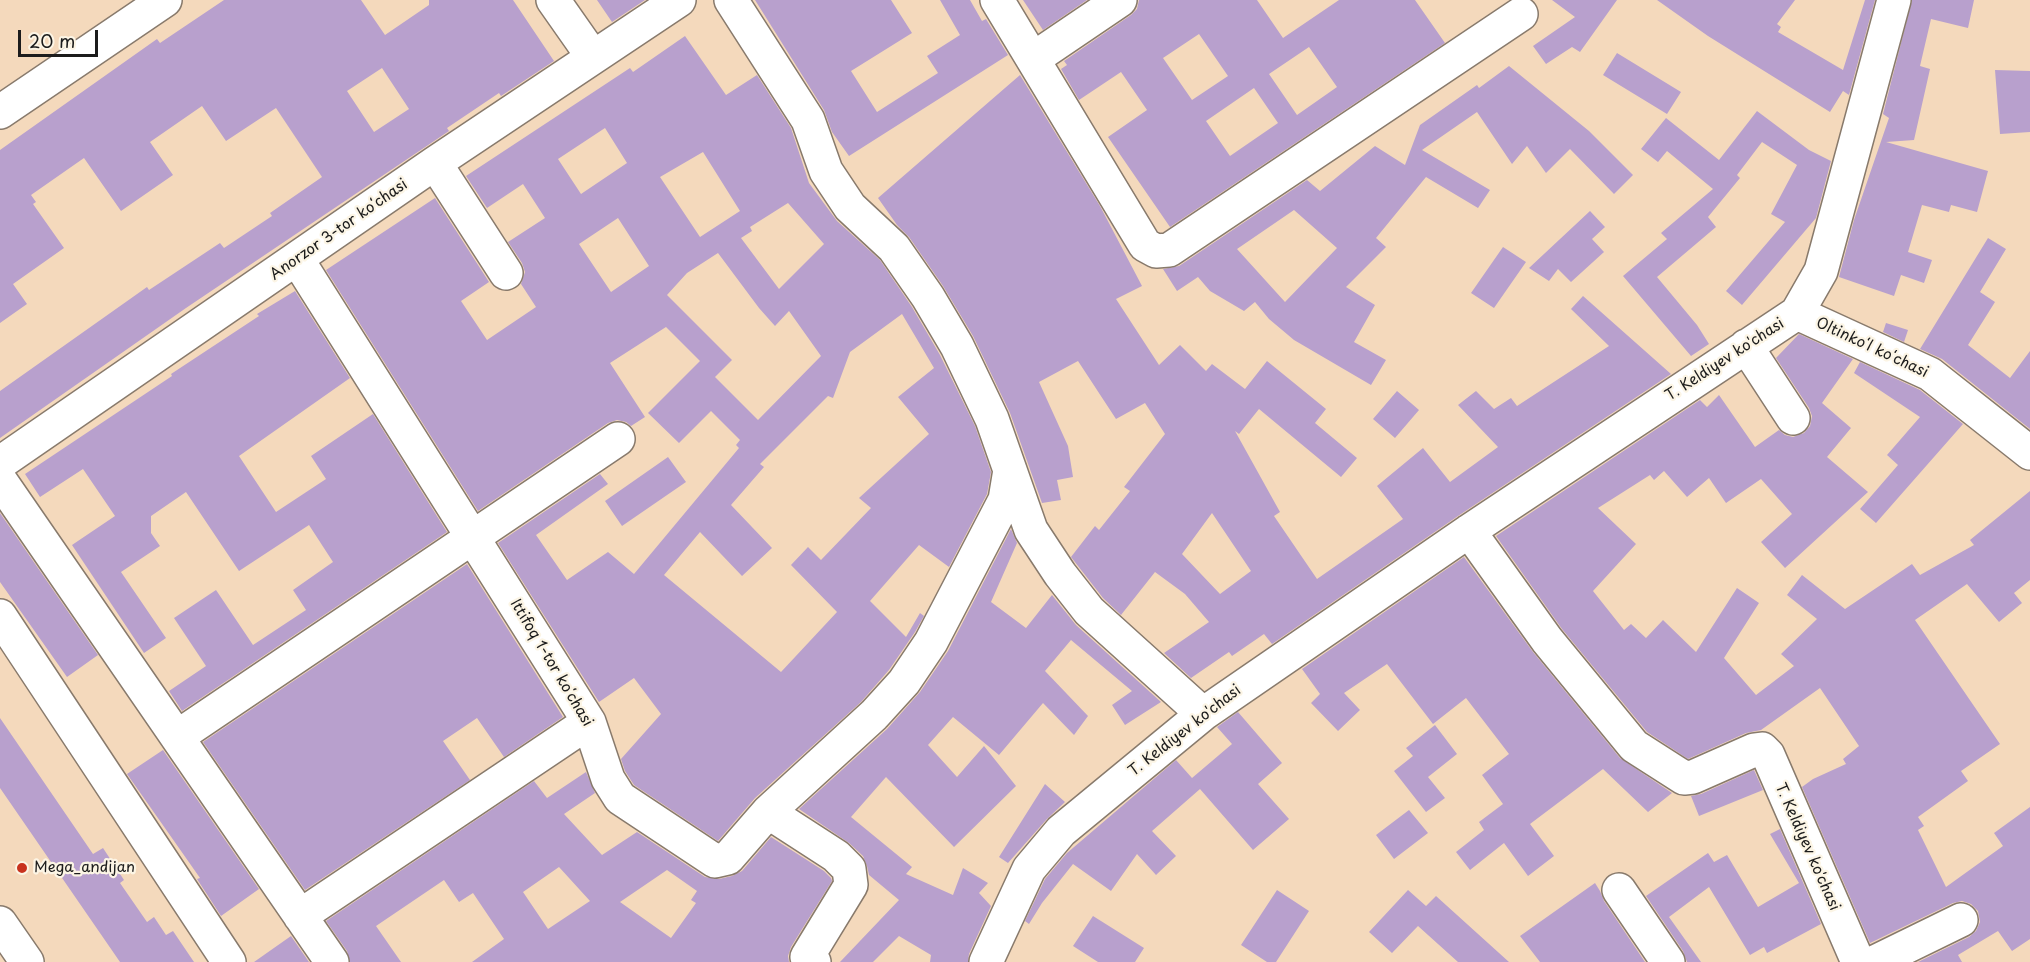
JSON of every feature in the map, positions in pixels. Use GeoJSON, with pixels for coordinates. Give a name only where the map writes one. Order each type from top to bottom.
{"type":"FeatureCollection","features":[{"type":"Feature","properties":{"kind":"street"},"geometry":{"type":"LineString","coordinates":[[0,112],[165,0]]}},
{"type":"Feature","properties":{"kind":"street"},"geometry":{"type":"LineString","coordinates":[[553,0],[593,57]]}},
{"type":"Feature","properties":{"kind":"street","name":"Anorzor 3-tor koʻchasi"},"geometry":{"type":"LineString","coordinates":[[0,462],[435,163],[679,0]]}},
{"type":"Feature","properties":{"kind":"street"},"geometry":{"type":"LineString","coordinates":[[731,0],[808,120],[826,171],[850,207],[894,248],[928,297],[957,346],[992,419],[1031,530],[1060,574],[1089,611],[1203,714]]}},
{"type":"Feature","properties":{"kind":"street"},"geometry":{"type":"LineString","coordinates":[[998,0],[1144,245],[1156,251],[1169,250],[1521,14]]}},
{"type":"Feature","properties":{"kind":"street"},"geometry":{"type":"LineString","coordinates":[[1033,59],[1120,0]]}},
{"type":"Feature","properties":{"kind":"street","name":"T. Keldiyev ko'chasi"},"geometry":{"type":"LineString","coordinates":[[986,962],[1029,869],[1061,831],[1203,714],[1469,531],[1797,313],[1821,271],[1894,0]]}},
{"type":"Feature","properties":{"kind":"street"},"geometry":{"type":"LineString","coordinates":[[435,163],[506,273]]}},
{"type":"Feature","properties":{"kind":"street","name":"Ittifoq 1-tor koʻchasi"},"geometry":{"type":"LineString","coordinates":[[297,259],[589,722],[608,779],[620,798],[715,861],[728,858],[768,812],[874,715],[904,682],[932,642],[1005,500],[1010,470]]}},
{"type":"Feature","properties":{"kind":"street","name":"Oltinkoʻl koʻchasi"},"geometry":{"type":"LineString","coordinates":[[1797,313],[1930,374],[2030,453]]}},
{"type":"Feature","properties":{"kind":"street"},"geometry":{"type":"LineString","coordinates":[[1746,346],[1793,418]]}},
{"type":"Feature","properties":{"kind":"street"},"geometry":{"type":"LineString","coordinates":[[177,737],[618,439]]}},
{"type":"Feature","properties":{"kind":"street"},"geometry":{"type":"LineString","coordinates":[[0,480],[332,962]]}},
{"type":"Feature","properties":{"kind":"street","name":"T. Keldiyev ko'chasi"},"geometry":{"type":"LineString","coordinates":[[1469,531],[1547,640],[1634,746],[1684,778],[1693,777],[1754,750],[1762,749],[1768,755],[1858,962]]}},
{"type":"Feature","properties":{"kind":"street"},"geometry":{"type":"LineString","coordinates":[[0,616],[229,962]]}},
{"type":"Feature","properties":{"kind":"street"},"geometry":{"type":"LineString","coordinates":[[300,916],[589,722]]}},
{"type":"Feature","properties":{"kind":"street"},"geometry":{"type":"LineString","coordinates":[[768,812],[836,856],[849,869],[850,885],[808,960]]}},
{"type":"Feature","properties":{"kind":"street"},"geometry":{"type":"LineString","coordinates":[[1619,890],[1668,962]]}},
{"type":"Feature","properties":{"kind":"street"},"geometry":{"type":"LineString","coordinates":[[1875,962],[1961,920]]}},
{"type":"Feature","properties":{"kind":"street"},"geometry":{"type":"LineString","coordinates":[[0,923],[27,962]]}},
{"type":"Feature","properties":{"kind":"building"},"geometry":{"type":"Polygon","coordinates":[[[224,0],[361,0],[385,35],[429,5],[429,0],[513,0],[554,61],[501,96],[499,93],[447,128],[449,131],[186,308],[0,438],[0,391],[147,287],[149,290],[220,243],[224,248],[272,216],[270,213],[322,177],[276,108],[226,141],[202,106],[150,142],[173,175],[121,211],[84,158],[31,195],[36,202],[33,204],[64,248],[13,284],[27,304],[0,323],[0,150],[157,39],[160,43],[224,0]],[[382,68],[347,91],[374,132],[409,109],[382,68]]]}},
{"type":"Feature","properties":{"kind":"building"},"geometry":{"type":"Polygon","coordinates":[[[597,0],[645,0],[612,22],[597,0]]]}},
{"type":"Feature","properties":{"kind":"building"},"geometry":{"type":"Polygon","coordinates":[[[755,0],[891,0],[912,33],[851,71],[877,112],[938,73],[927,56],[960,35],[940,0],[970,0],[982,21],[986,19],[1008,55],[849,156],[832,132],[824,110],[755,0]]]}},
{"type":"Feature","properties":{"kind":"building"},"geometry":{"type":"Polygon","coordinates":[[[1023,0],[1087,0],[1043,30],[1023,0]]]}},
{"type":"Feature","properties":{"kind":"building"},"geometry":{"type":"Polygon","coordinates":[[[1139,0],[1257,0],[1283,38],[1339,0],[1415,0],[1445,43],[1170,227],[1108,137],[1147,110],[1121,72],[1079,100],[1061,69],[1067,65],[1064,61],[1137,9],[1139,0]],[[1199,34],[1163,58],[1192,100],[1228,76],[1199,34]],[[1309,47],[1269,74],[1297,115],[1337,87],[1309,47]],[[1254,88],[1206,121],[1230,156],[1278,123],[1254,88]]]}},
{"type":"Feature","properties":{"kind":"building"},"geometry":{"type":"Polygon","coordinates":[[[1552,0],[1617,0],[1580,52],[1572,47],[1546,64],[1533,46],[1575,17],[1552,0]]]}},
{"type":"Feature","properties":{"kind":"building"},"geometry":{"type":"Polygon","coordinates":[[[1657,0],[1795,0],[1777,24],[1781,27],[1778,32],[1843,70],[1865,0],[1875,0],[1849,95],[1843,91],[1830,112],[1708,36],[1657,0]]]}},
{"type":"Feature","properties":{"kind":"building"},"geometry":{"type":"Polygon","coordinates":[[[1912,0],[1974,0],[1968,28],[1931,19],[1920,66],[1930,69],[1914,140],[1886,142],[1988,171],[1977,212],[1951,205],[1949,212],[1922,205],[1908,252],[1932,260],[1924,283],[1901,275],[1894,296],[1839,277],[1854,220],[1889,118],[1883,114],[1912,0]]]}},
{"type":"Feature","properties":{"kind":"building"},"geometry":{"type":"Polygon","coordinates":[[[685,36],[726,95],[757,75],[791,128],[809,183],[837,221],[880,260],[912,307],[940,355],[975,426],[991,472],[987,494],[949,567],[919,545],[870,601],[906,637],[920,613],[924,616],[889,670],[861,702],[755,798],[718,841],[634,785],[621,759],[661,714],[634,678],[599,702],[498,543],[600,474],[608,484],[536,535],[567,580],[608,552],[634,574],[739,448],[736,445],[740,440],[711,411],[679,443],[648,413],[700,361],[666,327],[610,363],[645,417],[631,426],[617,420],[608,423],[478,511],[326,270],[435,198],[489,282],[461,301],[487,340],[536,307],[521,284],[525,272],[522,263],[508,242],[545,218],[523,184],[487,208],[466,176],[630,68],[633,72],[685,36]],[[605,128],[558,159],[581,194],[627,163],[605,128]],[[703,152],[660,177],[700,237],[740,211],[703,152]],[[788,203],[750,227],[752,231],[741,238],[779,289],[824,244],[788,203]],[[618,218],[579,244],[611,292],[649,266],[618,218]],[[718,253],[687,273],[667,295],[732,360],[715,377],[758,420],[821,356],[789,311],[775,326],[718,253]],[[902,314],[850,352],[833,398],[828,396],[760,464],[764,467],[731,505],[772,548],[742,576],[700,532],[664,575],[781,672],[837,612],[791,565],[808,547],[821,560],[871,508],[859,498],[929,434],[898,397],[934,368],[902,314]]]}},
{"type":"Feature","properties":{"kind":"building"},"geometry":{"type":"Polygon","coordinates":[[[1617,53],[1681,92],[1667,114],[1603,75],[1617,53]]]}},
{"type":"Feature","properties":{"kind":"building"},"geometry":{"type":"Polygon","coordinates":[[[1509,66],[1589,131],[1633,175],[1614,194],[1570,149],[1546,173],[1527,146],[1512,164],[1477,112],[1422,150],[1490,190],[1478,208],[1426,177],[1376,238],[1386,247],[1346,287],[1375,305],[1354,342],[1386,360],[1371,385],[1294,340],[1269,319],[1255,302],[1244,311],[1210,291],[1198,277],[1177,291],[1163,269],[1179,266],[1307,180],[1320,191],[1375,146],[1405,165],[1420,125],[1477,85],[1479,88],[1509,66]],[[1294,210],[1237,249],[1285,302],[1337,248],[1294,210]]]}},
{"type":"Feature","properties":{"kind":"building"},"geometry":{"type":"Polygon","coordinates":[[[1995,70],[2030,71],[2030,132],[2000,134],[1995,70]]]}},
{"type":"Feature","properties":{"kind":"building"},"geometry":{"type":"Polygon","coordinates":[[[1020,75],[1100,206],[1142,286],[1116,299],[1159,365],[1180,345],[1206,371],[1212,364],[1245,389],[1267,361],[1326,409],[1315,423],[1357,458],[1341,477],[1259,409],[1239,434],[1235,431],[1280,512],[1274,516],[1317,579],[1403,519],[1377,486],[1423,448],[1450,482],[1498,447],[1458,405],[1476,391],[1494,409],[1511,398],[1517,406],[1609,346],[1571,309],[1583,296],[1671,374],[1272,644],[1264,634],[1232,656],[1229,652],[1191,678],[1164,653],[1209,622],[1185,594],[1155,572],[1121,615],[1103,598],[1071,557],[1095,526],[1099,530],[1130,491],[1124,487],[1165,434],[1145,403],[1116,419],[1078,361],[1039,382],[1068,446],[1073,477],[1057,480],[1061,500],[1042,503],[1010,413],[973,336],[943,286],[878,198],[1020,75]],[[1212,513],[1182,554],[1220,594],[1251,571],[1212,513]]]}},
{"type":"Feature","properties":{"kind":"building"},"geometry":{"type":"Polygon","coordinates":[[[1757,111],[1809,150],[1831,161],[1816,218],[1742,305],[1726,291],[1785,222],[1771,214],[1797,165],[1762,142],[1737,175],[1740,178],[1708,217],[1716,227],[1657,277],[1697,325],[1709,344],[1691,356],[1623,276],[1667,239],[1661,233],[1713,189],[1667,151],[1658,162],[1641,149],[1666,118],[1719,160],[1757,111]]]}},
{"type":"Feature","properties":{"kind":"building"},"geometry":{"type":"Polygon","coordinates":[[[1590,211],[1605,227],[1592,239],[1604,252],[1571,282],[1558,269],[1549,281],[1529,268],[1590,211]]]}},
{"type":"Feature","properties":{"kind":"building"},"geometry":{"type":"Polygon","coordinates":[[[1988,238],[2006,249],[1980,292],[1995,302],[1968,345],[2010,378],[2030,351],[2030,429],[1942,359],[1920,349],[1988,238]]]}},
{"type":"Feature","properties":{"kind":"building"},"geometry":{"type":"Polygon","coordinates":[[[1503,247],[1526,262],[1494,308],[1471,293],[1503,247]]]}},
{"type":"Feature","properties":{"kind":"building"},"geometry":{"type":"Polygon","coordinates":[[[295,291],[350,378],[239,456],[276,512],[326,479],[311,456],[373,414],[447,532],[182,711],[169,691],[206,666],[174,618],[216,590],[253,645],[306,610],[293,590],[333,562],[309,525],[239,571],[186,492],[151,516],[151,533],[160,546],[121,572],[166,638],[144,653],[72,545],[115,516],[83,469],[40,497],[25,474],[259,316],[257,314],[295,291]]]}},
{"type":"Feature","properties":{"kind":"building"},"geometry":{"type":"Polygon","coordinates":[[[1886,323],[1908,330],[1904,342],[1883,332],[1886,323]]]}},
{"type":"Feature","properties":{"kind":"building"},"geometry":{"type":"Polygon","coordinates":[[[1799,334],[1853,359],[1822,403],[1851,428],[1827,457],[1868,492],[1785,568],[1761,542],[1792,514],[1761,479],[1726,503],[1709,478],[1687,497],[1664,471],[1654,480],[1650,475],[1598,508],[1636,544],[1593,591],[1624,630],[1631,624],[1646,638],[1663,620],[1696,652],[1737,588],[1759,603],[1724,658],[1756,695],[1794,666],[1781,654],[1817,619],[1787,595],[1802,575],[1845,609],[1912,564],[1920,575],[1974,545],[1970,540],[2030,491],[2030,580],[2014,593],[2022,603],[1999,622],[1967,584],[1915,620],[2000,744],[1961,771],[1968,781],[1918,817],[1924,826],[1918,830],[1946,887],[2003,846],[1994,833],[2030,807],[2030,939],[2012,951],[1998,931],[1958,955],[1962,962],[1918,962],[1969,937],[1976,931],[1980,922],[1978,911],[1971,904],[1962,901],[1953,903],[1870,943],[1802,787],[1813,779],[1846,764],[1843,759],[1859,746],[1820,688],[1761,730],[1746,733],[1688,759],[1647,732],[1562,629],[1496,536],[1700,400],[1707,407],[1719,395],[1755,447],[1779,430],[1793,437],[1804,433],[1810,426],[1812,416],[1776,358],[1799,334]]]}},
{"type":"Feature","properties":{"kind":"building"},"geometry":{"type":"Polygon","coordinates":[[[1860,362],[1920,390],[1963,424],[1876,523],[1860,509],[1898,465],[1887,455],[1920,417],[1854,373],[1860,362]]]}},
{"type":"Feature","properties":{"kind":"building"},"geometry":{"type":"Polygon","coordinates":[[[1397,391],[1419,410],[1395,438],[1373,419],[1397,391]]]}},
{"type":"Feature","properties":{"kind":"building"},"geometry":{"type":"Polygon","coordinates":[[[668,457],[686,482],[622,526],[605,501],[668,457]]]}},
{"type":"Feature","properties":{"kind":"building"},"geometry":{"type":"Polygon","coordinates":[[[0,513],[98,655],[67,677],[0,582],[0,513]]]}},
{"type":"Feature","properties":{"kind":"building"},"geometry":{"type":"Polygon","coordinates":[[[1011,529],[1017,543],[991,602],[1026,628],[1052,595],[1076,625],[1161,702],[1125,725],[1112,705],[1132,691],[1071,640],[1045,671],[1088,716],[1074,735],[1043,703],[999,755],[953,717],[928,745],[957,777],[984,746],[1016,786],[954,847],[886,777],[851,817],[912,867],[906,874],[953,895],[963,868],[988,883],[979,893],[991,906],[969,954],[968,962],[930,962],[931,955],[899,936],[873,962],[840,962],[899,900],[869,875],[863,856],[849,843],[799,809],[887,729],[920,692],[948,651],[1011,529]]]}},
{"type":"Feature","properties":{"kind":"building"},"geometry":{"type":"Polygon","coordinates":[[[1464,557],[1533,652],[1620,758],[1672,793],[1648,812],[1603,769],[1530,824],[1554,856],[1528,876],[1504,843],[1470,870],[1456,852],[1484,830],[1479,822],[1503,804],[1482,775],[1509,754],[1466,698],[1433,724],[1387,664],[1344,693],[1360,710],[1338,731],[1311,703],[1320,694],[1302,669],[1464,557]]]}},
{"type":"Feature","properties":{"kind":"building"},"geometry":{"type":"Polygon","coordinates":[[[467,564],[563,717],[504,757],[477,718],[443,741],[470,780],[305,890],[203,742],[467,564]]]}},
{"type":"Feature","properties":{"kind":"building"},"geometry":{"type":"Polygon","coordinates":[[[1238,712],[1282,763],[1258,784],[1289,819],[1253,850],[1200,789],[1152,831],[1176,856],[1156,875],[1137,854],[1111,891],[1073,864],[1042,903],[1029,924],[1025,921],[1045,879],[1067,853],[1176,760],[1192,778],[1232,744],[1217,727],[1238,712]]]}},
{"type":"Feature","properties":{"kind":"building"},"geometry":{"type":"Polygon","coordinates":[[[0,718],[93,854],[103,848],[124,880],[120,883],[147,922],[154,917],[166,935],[173,931],[194,962],[120,962],[0,788],[0,718]]]}},
{"type":"Feature","properties":{"kind":"building"},"geometry":{"type":"Polygon","coordinates":[[[1435,725],[1457,754],[1428,777],[1445,798],[1426,812],[1394,771],[1413,756],[1406,748],[1435,725]]]}},
{"type":"Feature","properties":{"kind":"building"},"geometry":{"type":"Polygon","coordinates":[[[163,750],[259,889],[221,916],[197,879],[200,878],[127,774],[163,750]]]}},
{"type":"Feature","properties":{"kind":"building"},"geometry":{"type":"Polygon","coordinates":[[[1754,770],[1763,790],[1699,816],[1691,796],[1701,794],[1754,770]]]}},
{"type":"Feature","properties":{"kind":"building"},"geometry":{"type":"Polygon","coordinates":[[[586,772],[595,793],[564,814],[602,855],[637,832],[705,877],[719,879],[742,871],[771,837],[824,871],[832,881],[791,947],[789,962],[472,962],[504,939],[473,893],[459,902],[444,880],[376,926],[401,962],[350,962],[347,951],[326,921],[534,781],[547,798],[586,772]],[[559,867],[523,892],[548,929],[590,901],[559,867]],[[667,870],[620,902],[671,938],[696,903],[691,900],[697,891],[667,870]]]}},
{"type":"Feature","properties":{"kind":"building"},"geometry":{"type":"Polygon","coordinates":[[[1045,784],[1065,802],[1008,863],[999,857],[1045,784]]]}},
{"type":"Feature","properties":{"kind":"building"},"geometry":{"type":"Polygon","coordinates":[[[1409,810],[1428,833],[1394,859],[1376,835],[1409,810]]]}},
{"type":"Feature","properties":{"kind":"building"},"geometry":{"type":"Polygon","coordinates":[[[1780,829],[1821,924],[1767,953],[1764,947],[1750,955],[1709,887],[1669,917],[1701,962],[1687,962],[1683,951],[1646,896],[1708,853],[1714,862],[1727,855],[1758,907],[1799,883],[1770,834],[1780,829]]]}},
{"type":"Feature","properties":{"kind":"building"},"geometry":{"type":"Polygon","coordinates":[[[1595,883],[1604,901],[1645,962],[1540,962],[1520,936],[1595,883]]]}},
{"type":"Feature","properties":{"kind":"building"},"geometry":{"type":"Polygon","coordinates":[[[1277,890],[1309,911],[1276,962],[1267,962],[1241,945],[1277,890]]]}},
{"type":"Feature","properties":{"kind":"building"},"geometry":{"type":"Polygon","coordinates":[[[1408,890],[1426,906],[1436,896],[1509,962],[1458,962],[1418,926],[1392,953],[1369,932],[1408,890]]]}},
{"type":"Feature","properties":{"kind":"building"},"geometry":{"type":"Polygon","coordinates":[[[1093,916],[1144,948],[1135,962],[1098,962],[1073,946],[1093,916]]]}},
{"type":"Feature","properties":{"kind":"building"},"geometry":{"type":"Polygon","coordinates":[[[291,936],[309,962],[254,962],[291,936]]]}},
{"type":"Feature","properties":{"kind":"place","name":"Mega_andijan"},"geometry":{"type":"Point","coordinates":[22,868]}}]}
